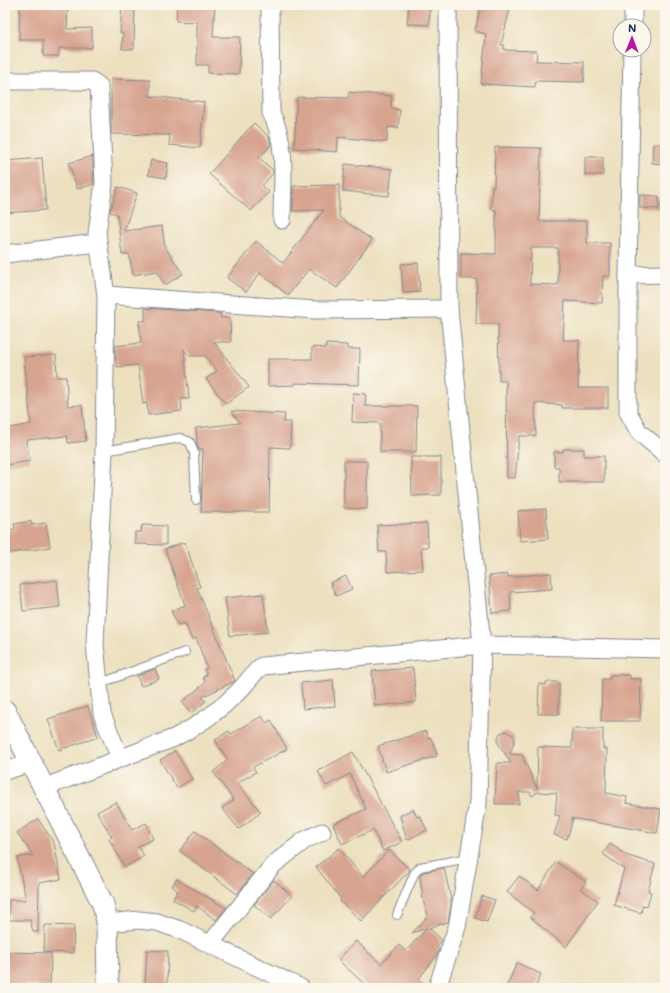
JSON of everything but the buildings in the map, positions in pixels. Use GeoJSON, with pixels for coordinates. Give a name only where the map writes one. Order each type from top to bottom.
{"type":"FeatureCollection","features":[{"type":"Feature","properties":{"kind":"street"},"geometry":{"type":"LineString","coordinates":[[270,5],[271,113],[278,126],[281,149],[282,220]]}},
{"type":"Feature","properties":{"kind":"street"},"geometry":{"type":"LineString","coordinates":[[437,988],[457,927],[478,804],[482,645],[449,309],[448,5]]}},
{"type":"Feature","properties":{"kind":"street"},"geometry":{"type":"LineString","coordinates":[[633,5],[633,18]]}},
{"type":"Feature","properties":{"kind":"street"},"geometry":{"type":"LineString","coordinates":[[632,58],[628,276],[628,412],[639,432],[665,454]]}},
{"type":"Feature","properties":{"kind":"street"},"geometry":{"type":"LineString","coordinates":[[5,81],[92,81],[99,86],[104,182],[97,243],[106,295],[104,451],[94,624],[98,684],[104,721],[120,758]]}},
{"type":"Feature","properties":{"kind":"street"},"geometry":{"type":"LineString","coordinates":[[5,254],[97,243]]}},
{"type":"Feature","properties":{"kind":"street"},"geometry":{"type":"LineString","coordinates":[[628,276],[665,274]]}},
{"type":"Feature","properties":{"kind":"street"},"geometry":{"type":"LineString","coordinates":[[106,295],[315,310],[449,309]]}},
{"type":"Feature","properties":{"kind":"street"},"geometry":{"type":"LineString","coordinates":[[44,788],[193,729],[239,691],[251,675],[262,666],[482,645],[665,649]]}},
{"type":"Feature","properties":{"kind":"street"},"geometry":{"type":"LineString","coordinates":[[5,711],[103,904],[107,922],[108,988]]}},
{"type":"Feature","properties":{"kind":"street"},"geometry":{"type":"LineString","coordinates":[[5,771],[31,763]]}},
{"type":"Feature","properties":{"kind":"street"},"geometry":{"type":"LineString","coordinates":[[210,944],[272,865],[305,840],[322,832]]}},
{"type":"Feature","properties":{"kind":"street"},"geometry":{"type":"LineString","coordinates":[[107,922],[138,920],[157,922],[210,944],[301,988]]}},
{"type":"Feature","properties":{"kind":"lane"},"geometry":{"type":"LineString","coordinates":[[104,451],[180,438],[190,442],[194,453],[196,500]]}},
{"type":"Feature","properties":{"kind":"lane"},"geometry":{"type":"LineString","coordinates":[[98,684],[185,652]]}},
{"type":"Feature","properties":{"kind":"lane"},"geometry":{"type":"LineString","coordinates":[[397,916],[414,874],[420,867],[469,858]]}}]}
